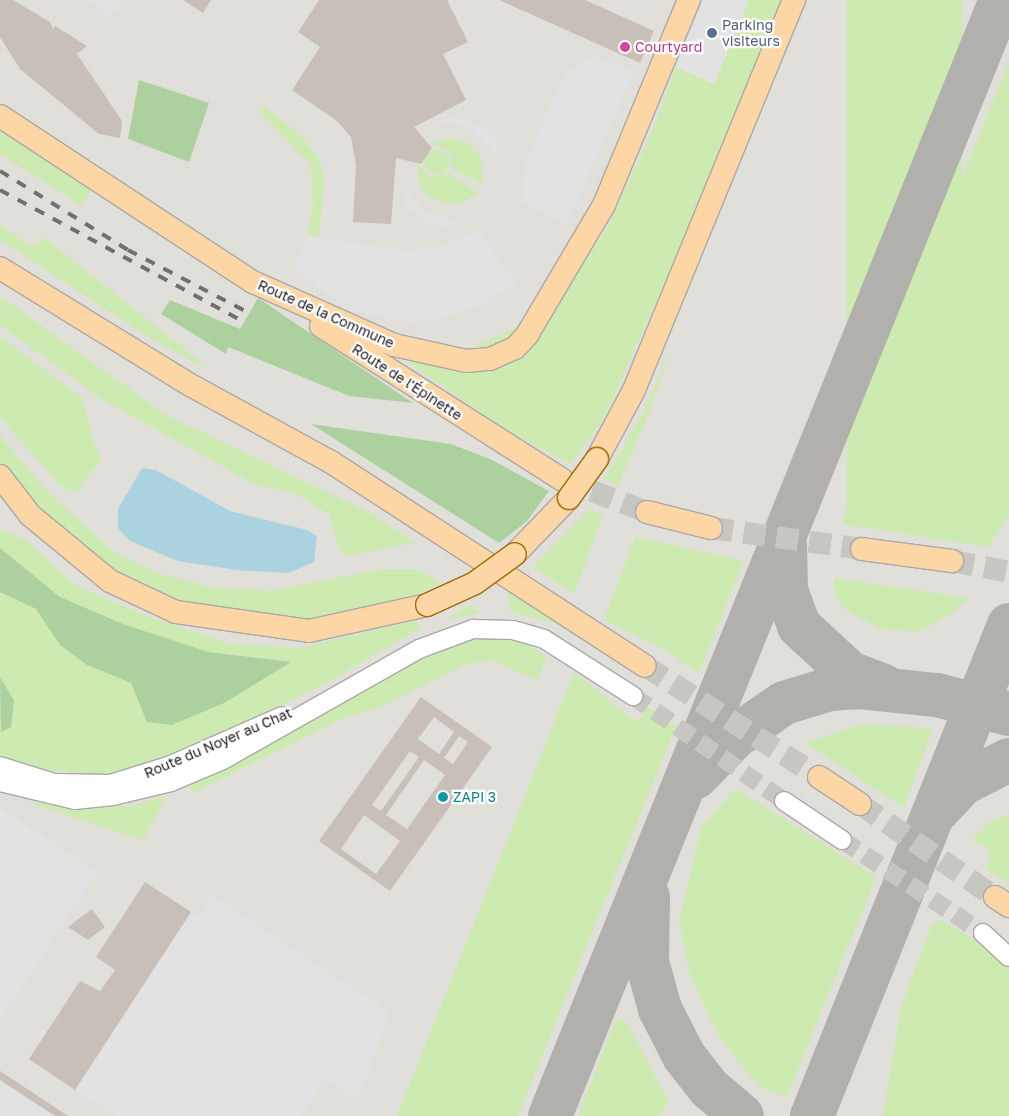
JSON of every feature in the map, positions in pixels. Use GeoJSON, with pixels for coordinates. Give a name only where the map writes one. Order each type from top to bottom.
{"type":"FeatureCollection","features":[{"type":"Feature","properties":{"kind":"main road","name":"Route de la Commune"},"geometry":{"type":"LineString","coordinates":[[0,116],[253,282],[394,345],[466,361],[509,352],[544,311],[604,205],[689,0]]}},
{"type":"Feature","properties":{"kind":"main road"},"geometry":{"type":"LineString","coordinates":[[0,476],[30,515],[110,581],[176,612],[309,632],[427,605],[475,583],[515,554],[565,489],[597,459],[634,390],[794,0]]}},
{"type":"Feature","properties":{"kind":"main road"},"geometry":{"type":"LineString","coordinates":[[0,268],[192,386],[330,462],[645,666]]}},
{"type":"Feature","properties":{"kind":"main road","name":"Route de l'Épinette"},"geometry":{"type":"LineString","coordinates":[[253,282],[565,489]]}},
{"type":"Feature","properties":{"kind":"main road"},"geometry":{"type":"LineString","coordinates":[[647,512],[711,528]]}},
{"type":"Feature","properties":{"kind":"main road"},"geometry":{"type":"LineString","coordinates":[[862,550],[952,561]]}},
{"type":"Feature","properties":{"kind":"main road"},"geometry":{"type":"LineString","coordinates":[[819,777],[860,804]]}},
{"type":"Feature","properties":{"kind":"street"},"geometry":{"type":"LineString","coordinates":[[0,103],[39,141]]}},
{"type":"Feature","properties":{"kind":"street","name":"Route du Noyer au Chat"},"geometry":{"type":"LineString","coordinates":[[0,782],[75,800],[139,791],[223,760],[347,688],[419,649],[473,629],[501,630],[544,639],[633,696]]}},
{"type":"Feature","properties":{"kind":"street","name":"Route du Noyer au Chat"},"geometry":{"type":"LineString","coordinates":[[5,770],[74,786],[125,780],[171,765],[347,688]]}},
{"type":"Feature","properties":{"kind":"street"},"geometry":{"type":"LineString","coordinates":[[784,801],[842,840]]}},
{"type":"Feature","properties":{"kind":"street"},"geometry":{"type":"LineString","coordinates":[[1009,949],[983,933],[1009,957]]}},
{"type":"Feature","properties":{"kind":"shaded area"},"geometry":{"type":"Polygon","coordinates":[[[0,0],[1009,0],[1009,1116],[0,1116],[0,0]]]}},
{"type":"Feature","properties":{"kind":"shaded area"},"geometry":{"type":"Polygon","coordinates":[[[85,0],[115,0],[123,5],[110,16],[85,0]]]}},
{"type":"Feature","properties":{"kind":"shaded area","name":"Parking visiteurs"},"geometry":{"type":"Polygon","coordinates":[[[704,0],[749,0],[714,84],[676,67],[704,0]]]}},
{"type":"Feature","properties":{"kind":"shaded area"},"geometry":{"type":"Polygon","coordinates":[[[593,56],[635,70],[567,224],[521,201],[525,164],[564,74],[593,56]]]}},
{"type":"Feature","properties":{"kind":"shaded area"},"geometry":{"type":"Polygon","coordinates":[[[452,116],[484,127],[497,141],[495,153],[468,127],[449,123],[428,127],[452,116]]]}},
{"type":"Feature","properties":{"kind":"shaded area"},"geometry":{"type":"Polygon","coordinates":[[[406,193],[428,214],[459,221],[447,227],[426,222],[407,207],[406,193]]]}},
{"type":"Feature","properties":{"kind":"shaded area"},"geometry":{"type":"Polygon","coordinates":[[[478,231],[518,283],[477,307],[442,318],[411,323],[351,310],[294,270],[307,236],[408,251],[438,248],[478,231]]]}},
{"type":"Feature","properties":{"kind":"shaded area"},"geometry":{"type":"Polygon","coordinates":[[[0,808],[97,872],[0,1020],[0,808]]]}},
{"type":"Feature","properties":{"kind":"shaded area"},"geometry":{"type":"Polygon","coordinates":[[[214,896],[391,1013],[357,1099],[324,1080],[302,1116],[115,1116],[75,1090],[191,912],[199,917],[214,896]]]}},
{"type":"Feature","properties":{"kind":"shaded area"},"geometry":{"type":"Polygon","coordinates":[[[0,1080],[55,1116],[0,1116],[0,1080]]]}},
{"type":"Feature","properties":{"kind":"green space"},"geometry":{"type":"Polygon","coordinates":[[[749,0],[781,0],[673,264],[604,418],[571,464],[508,431],[408,363],[463,352],[527,322],[569,284],[606,230],[650,137],[676,67],[714,84],[749,0]]]}},
{"type":"Feature","properties":{"kind":"green space"},"geometry":{"type":"Polygon","coordinates":[[[847,0],[962,0],[962,524],[847,524],[847,0]]]}},
{"type":"Feature","properties":{"kind":"green space"},"geometry":{"type":"Polygon","coordinates":[[[1009,62],[1009,515],[988,547],[842,524],[884,369],[1009,62]]]}},
{"type":"Feature","properties":{"kind":"green space"},"geometry":{"type":"Polygon","coordinates":[[[139,80],[209,103],[189,162],[128,139],[139,80]]]}},
{"type":"Feature","properties":{"kind":"green space"},"geometry":{"type":"Polygon","coordinates":[[[264,106],[302,136],[319,158],[324,178],[319,238],[307,236],[313,206],[311,165],[260,113],[264,106]]]}},
{"type":"Feature","properties":{"kind":"green space"},"geometry":{"type":"Polygon","coordinates":[[[0,128],[92,188],[82,206],[0,154],[0,128]]]}},
{"type":"Feature","properties":{"kind":"green space"},"geometry":{"type":"Polygon","coordinates":[[[449,138],[468,143],[480,154],[483,185],[451,168],[451,156],[445,149],[429,144],[449,138]]]}},
{"type":"Feature","properties":{"kind":"green space"},"geometry":{"type":"Polygon","coordinates":[[[437,150],[442,151],[448,157],[448,167],[442,173],[437,174],[432,173],[426,167],[425,162],[426,157],[432,151],[437,150]]]}},
{"type":"Feature","properties":{"kind":"green space"},"geometry":{"type":"Polygon","coordinates":[[[417,163],[430,177],[449,173],[478,193],[457,205],[431,199],[419,185],[417,163]]]}},
{"type":"Feature","properties":{"kind":"green space"},"geometry":{"type":"Polygon","coordinates":[[[0,224],[31,247],[44,237],[212,371],[151,339],[0,240],[0,224]]]}},
{"type":"Feature","properties":{"kind":"green space"},"geometry":{"type":"Polygon","coordinates":[[[0,296],[166,415],[367,511],[415,543],[346,556],[339,550],[329,514],[297,494],[252,483],[103,400],[0,325],[0,296]]]}},
{"type":"Feature","properties":{"kind":"green space"},"geometry":{"type":"Polygon","coordinates":[[[258,298],[413,403],[349,396],[228,347],[226,354],[161,314],[170,300],[240,329],[258,298]]]}},
{"type":"Feature","properties":{"kind":"green space"},"geometry":{"type":"Polygon","coordinates":[[[0,336],[82,398],[100,462],[76,493],[60,486],[0,417],[0,336]]]}},
{"type":"Feature","properties":{"kind":"green space"},"geometry":{"type":"Polygon","coordinates":[[[674,344],[646,420],[618,486],[604,479],[641,417],[674,344]]]}},
{"type":"Feature","properties":{"kind":"green space"},"geometry":{"type":"Polygon","coordinates":[[[311,424],[451,444],[490,459],[549,491],[527,521],[499,543],[311,424]]]}},
{"type":"Feature","properties":{"kind":"green space"},"geometry":{"type":"Polygon","coordinates":[[[0,435],[44,488],[114,552],[163,575],[214,588],[271,591],[382,569],[417,569],[442,583],[388,607],[309,620],[186,605],[95,561],[39,514],[0,465],[0,435]]]}},
{"type":"Feature","properties":{"kind":"green space"},"geometry":{"type":"Polygon","coordinates":[[[590,509],[603,515],[574,594],[533,567],[590,509]]]}},
{"type":"Feature","properties":{"kind":"green space"},"geometry":{"type":"Polygon","coordinates":[[[0,529],[27,541],[75,585],[141,614],[230,644],[297,648],[415,621],[422,627],[327,683],[169,758],[113,776],[24,768],[0,759],[0,592],[36,608],[60,645],[87,665],[131,683],[290,662],[208,652],[123,624],[60,597],[0,548],[0,529]]]}},
{"type":"Feature","properties":{"kind":"green space"},"geometry":{"type":"Polygon","coordinates":[[[635,537],[744,561],[699,674],[667,651],[604,620],[635,537]]]}},
{"type":"Feature","properties":{"kind":"green space"},"geometry":{"type":"Polygon","coordinates":[[[0,548],[60,597],[123,624],[208,652],[291,662],[224,703],[172,725],[147,722],[131,683],[87,665],[60,645],[36,609],[0,592],[0,548]]]}},
{"type":"Feature","properties":{"kind":"green space"},"geometry":{"type":"Polygon","coordinates":[[[834,578],[968,598],[954,612],[921,631],[884,630],[848,612],[835,597],[834,578]]]}},
{"type":"Feature","properties":{"kind":"green space"},"geometry":{"type":"Polygon","coordinates":[[[506,590],[561,625],[511,612],[506,590]]]}},
{"type":"Feature","properties":{"kind":"green space"},"geometry":{"type":"Polygon","coordinates":[[[471,604],[480,613],[447,619],[471,604]]]}},
{"type":"Feature","properties":{"kind":"green space"},"geometry":{"type":"Polygon","coordinates":[[[499,636],[522,641],[547,657],[537,680],[494,661],[470,663],[380,707],[342,719],[194,793],[188,786],[441,647],[471,637],[499,636]]]}},
{"type":"Feature","properties":{"kind":"green space"},"geometry":{"type":"Polygon","coordinates":[[[574,672],[637,722],[648,707],[676,726],[518,1116],[397,1116],[574,672]]]}},
{"type":"Feature","properties":{"kind":"green space"},"geometry":{"type":"Polygon","coordinates":[[[0,677],[14,701],[11,727],[1,732],[0,677]]]}},
{"type":"Feature","properties":{"kind":"green space"},"geometry":{"type":"Polygon","coordinates":[[[862,724],[933,728],[904,808],[805,743],[862,724]]]}},
{"type":"Feature","properties":{"kind":"green space"},"geometry":{"type":"Polygon","coordinates":[[[736,789],[876,877],[787,1097],[760,1088],[719,1037],[689,972],[679,923],[701,827],[736,789]]]}},
{"type":"Feature","properties":{"kind":"green space"},"geometry":{"type":"Polygon","coordinates":[[[167,795],[143,840],[27,802],[134,806],[167,795]]]}},
{"type":"Feature","properties":{"kind":"green space"},"geometry":{"type":"Polygon","coordinates":[[[1009,814],[1009,884],[986,869],[990,850],[972,840],[992,820],[1009,814]]]}},
{"type":"Feature","properties":{"kind":"green space"},"geometry":{"type":"Polygon","coordinates":[[[939,920],[991,948],[1009,967],[1009,1116],[883,1116],[901,1006],[931,927],[939,920]]]}},
{"type":"Feature","properties":{"kind":"green space"},"geometry":{"type":"Polygon","coordinates":[[[616,1019],[626,1021],[669,1102],[658,1116],[578,1116],[616,1019]]]}},
{"type":"Feature","properties":{"kind":"water"},"geometry":{"type":"Polygon","coordinates":[[[142,468],[156,470],[230,511],[307,530],[317,536],[314,562],[289,573],[236,570],[178,561],[130,541],[118,528],[118,509],[142,468]]]}},
{"type":"Feature","properties":{"kind":"building"},"geometry":{"type":"Polygon","coordinates":[[[0,0],[13,0],[50,22],[53,30],[55,26],[87,46],[77,54],[122,121],[120,138],[99,134],[20,69],[0,37],[0,0]]]}},
{"type":"Feature","properties":{"kind":"building"},"geometry":{"type":"Polygon","coordinates":[[[183,0],[211,0],[203,13],[183,0]]]}},
{"type":"Feature","properties":{"kind":"building"},"geometry":{"type":"Polygon","coordinates":[[[319,0],[447,0],[468,42],[443,54],[466,100],[414,127],[432,148],[421,164],[396,158],[391,224],[353,222],[356,165],[351,137],[337,121],[292,90],[320,47],[298,32],[319,0]]]}},
{"type":"Feature","properties":{"kind":"building","name":"Courtyard"},"geometry":{"type":"Polygon","coordinates":[[[499,0],[585,0],[654,31],[640,63],[499,0]]]}},
{"type":"Feature","properties":{"kind":"building","name":"ZAPI 3"},"geometry":{"type":"Polygon","coordinates":[[[421,697],[492,747],[390,891],[319,841],[421,697]],[[434,717],[418,739],[439,754],[454,732],[434,717]],[[459,736],[444,758],[453,764],[468,742],[459,736]],[[410,751],[372,805],[381,811],[419,757],[410,751]],[[424,760],[386,815],[407,829],[445,775],[424,760]],[[364,815],[341,849],[376,874],[400,841],[364,815]]]}},
{"type":"Feature","properties":{"kind":"building"},"geometry":{"type":"Polygon","coordinates":[[[145,882],[191,912],[75,1090],[29,1059],[80,981],[100,991],[115,970],[96,957],[145,882]]]}},
{"type":"Feature","properties":{"kind":"building"},"geometry":{"type":"Polygon","coordinates":[[[92,909],[105,927],[88,940],[68,927],[92,909]]]}},
{"type":"Feature","properties":{"kind":"building"},"geometry":{"type":"Polygon","coordinates":[[[0,1071],[68,1116],[55,1116],[0,1080],[0,1071]]]}},
{"type":"Feature","properties":{"kind":"taxiway"},"geometry":{"type":"LineString","coordinates":[[550,1116],[1001,0]]}},
{"type":"Feature","properties":{"kind":"taxiway"},"geometry":{"type":"LineString","coordinates":[[785,545],[786,590],[799,626],[850,673],[884,686]]}},
{"type":"Feature","properties":{"kind":"taxiway"},"geometry":{"type":"LineString","coordinates":[[812,1116],[1009,625]]}},
{"type":"Feature","properties":{"kind":"taxiway"},"geometry":{"type":"LineString","coordinates":[[696,777],[736,736],[784,703],[830,689],[859,687],[937,695],[1009,714]]}},
{"type":"Feature","properties":{"kind":"taxiway"},"geometry":{"type":"LineString","coordinates":[[938,810],[962,784],[1009,760]]}},
{"type":"Feature","properties":{"kind":"taxiway"},"geometry":{"type":"LineString","coordinates":[[648,897],[647,962],[660,1009],[684,1056],[709,1088],[742,1116]]}},
{"type":"Feature","properties":{"kind":"tunnel"},"geometry":{"type":"LineString","coordinates":[[561,479],[647,512]]}},
{"type":"Feature","properties":{"kind":"tunnel"},"geometry":{"type":"LineString","coordinates":[[711,528],[862,549]]}},
{"type":"Feature","properties":{"kind":"tunnel"},"geometry":{"type":"LineString","coordinates":[[952,561],[1009,572]]}},
{"type":"Feature","properties":{"kind":"tunnel"},"geometry":{"type":"LineString","coordinates":[[645,666],[819,777]]}},
{"type":"Feature","properties":{"kind":"tunnel"},"geometry":{"type":"LineString","coordinates":[[633,696],[784,801]]}},
{"type":"Feature","properties":{"kind":"tunnel"},"geometry":{"type":"LineString","coordinates":[[860,804],[995,897]]}},
{"type":"Feature","properties":{"kind":"tunnel"},"geometry":{"type":"LineString","coordinates":[[842,840],[983,933]]}},
{"type":"Feature","properties":{"kind":"railway"},"geometry":{"type":"LineString","coordinates":[[0,171],[128,250],[249,313]]}},
{"type":"Feature","properties":{"kind":"railway"},"geometry":{"type":"LineString","coordinates":[[0,190],[244,322]]}},
{"type":"Feature","properties":{"kind":"place","name":"Parking visiteurs"},"geometry":{"type":"Point","coordinates":[712,33]}},
{"type":"Feature","properties":{"kind":"place","name":"Courtyard"},"geometry":{"type":"Point","coordinates":[625,47]}},
{"type":"Feature","properties":{"kind":"place","name":"ZAPI 3"},"geometry":{"type":"Point","coordinates":[443,797]}}]}
